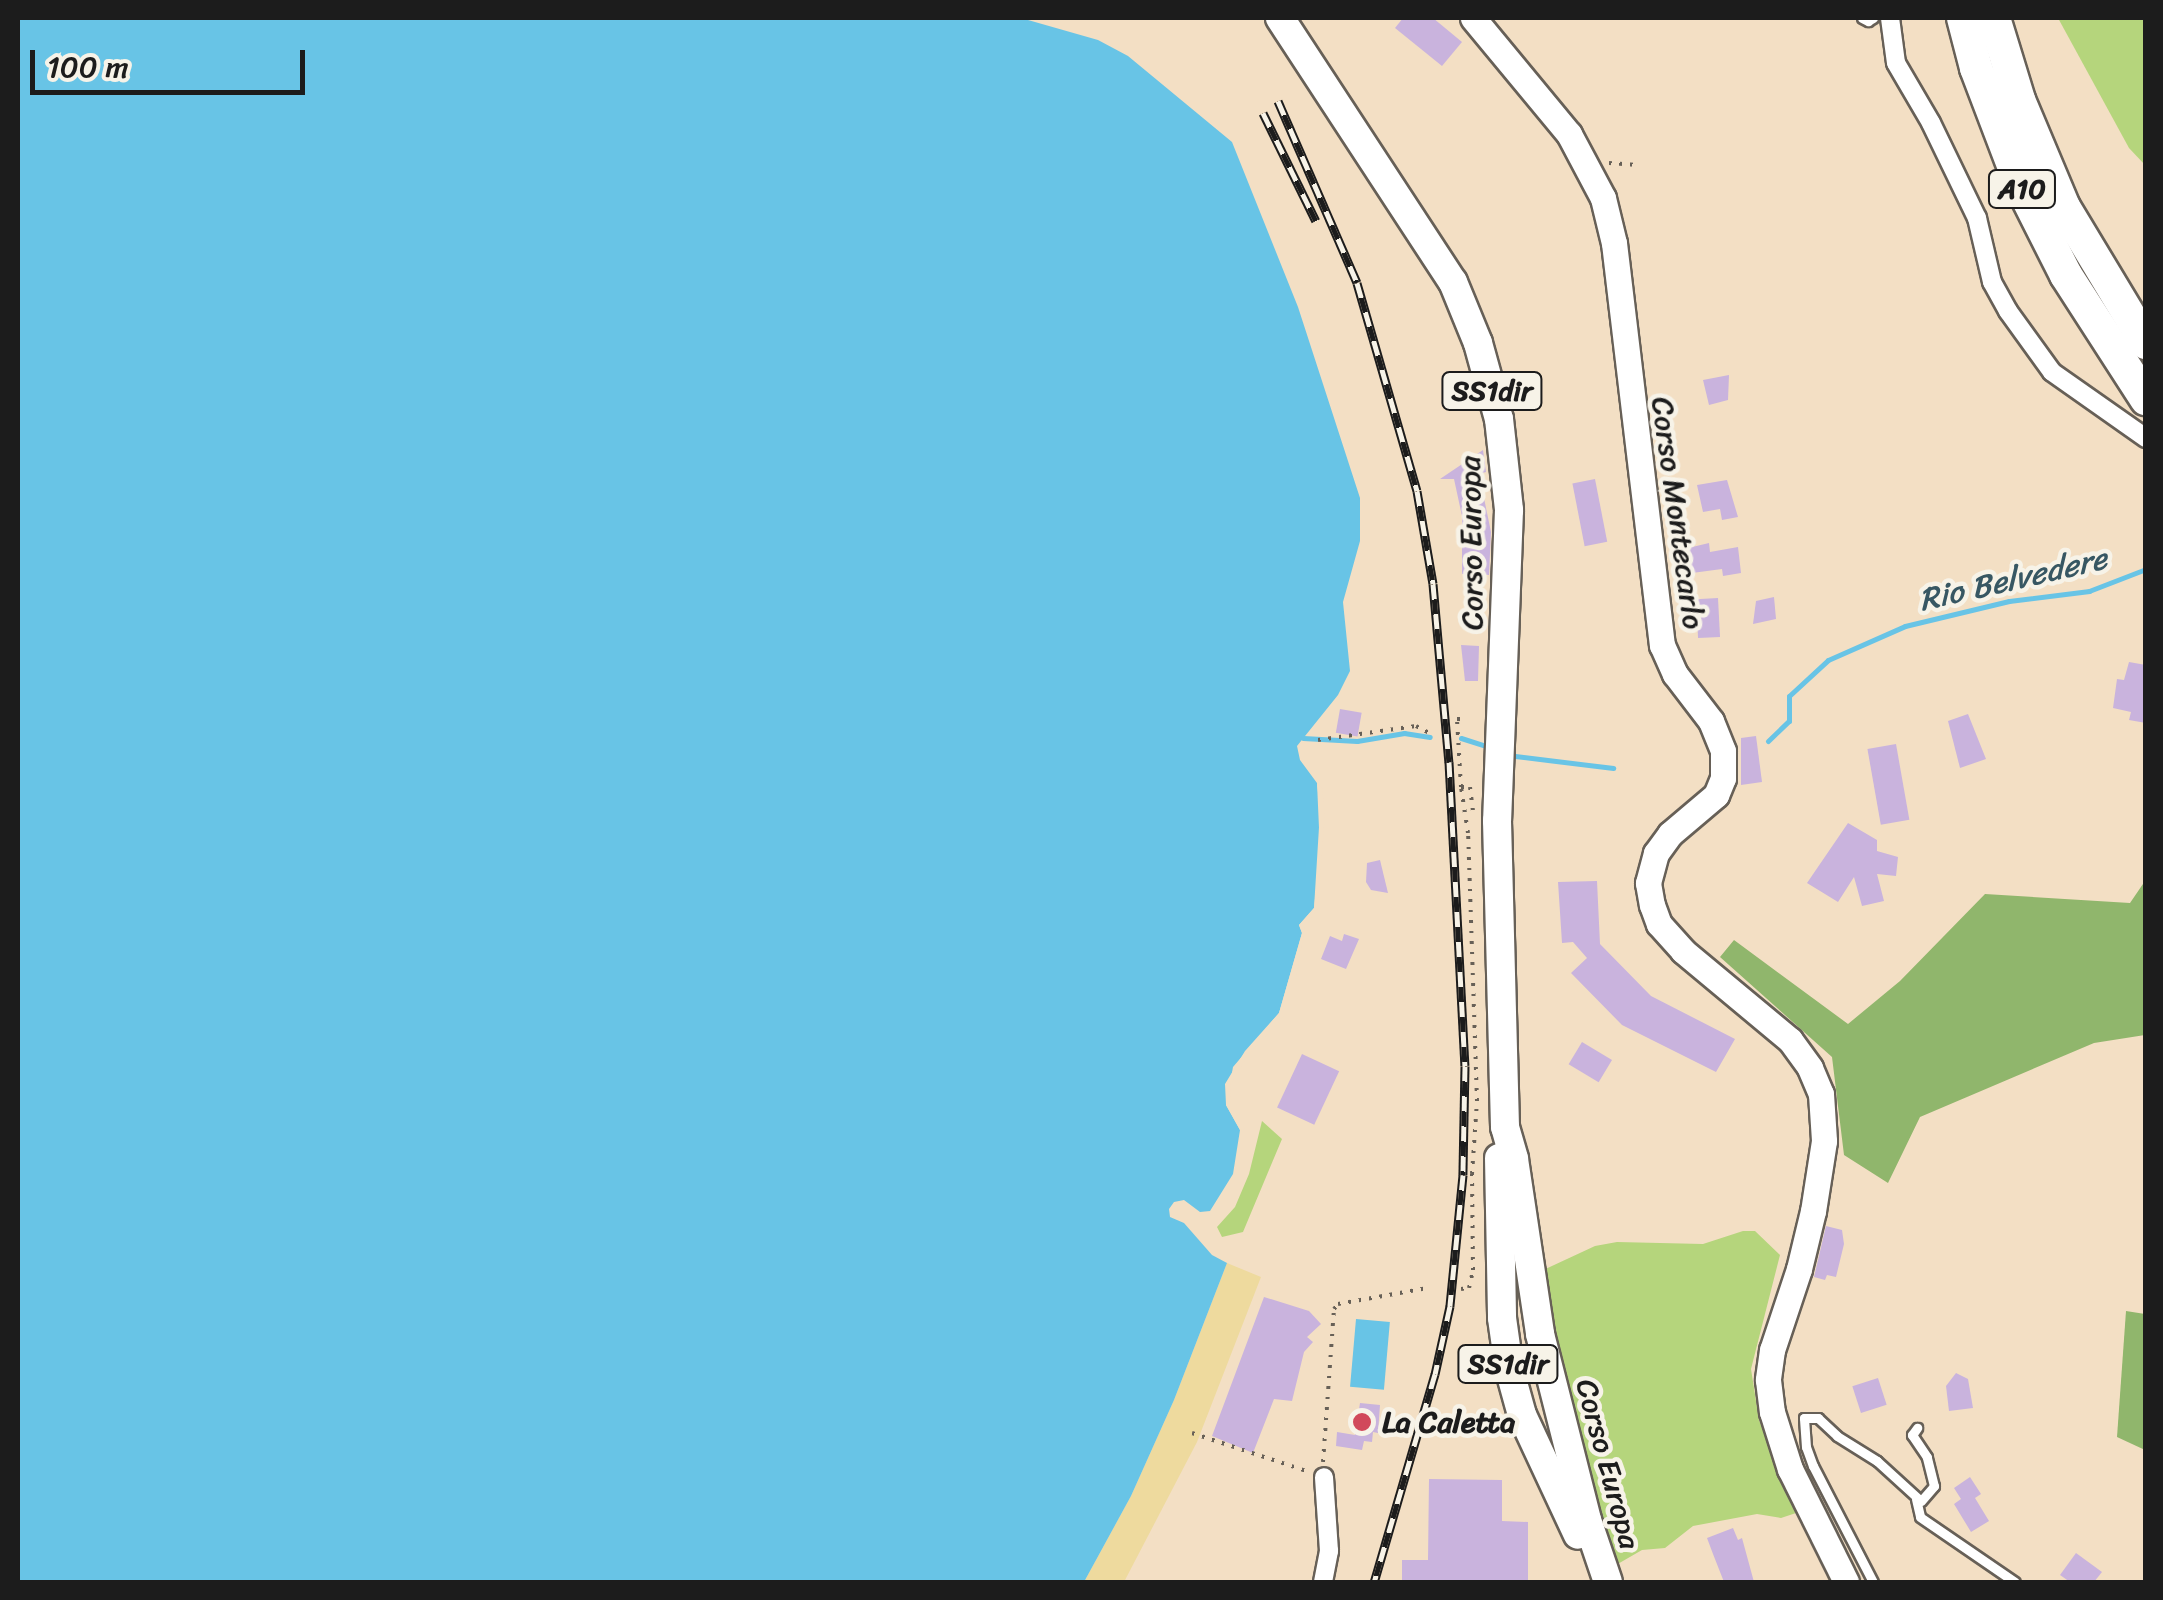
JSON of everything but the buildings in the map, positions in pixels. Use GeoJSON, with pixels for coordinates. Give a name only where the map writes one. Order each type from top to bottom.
{"type":"FeatureCollection","features":[{"type":"Feature","properties":{"kind":"highway","name":"A10"},"geometry":{"type":"LineString","coordinates":[[1962,18],[1976,68],[2020,184],[2110,348],[2146,399]]}},
{"type":"Feature","properties":{"kind":"highway","name":"A10"},"geometry":{"type":"LineString","coordinates":[[1994,18],[2019,100],[2064,207],[2146,343]]}},
{"type":"Feature","properties":{"kind":"main road","name":"Corso Europa"},"geometry":{"type":"LineString","coordinates":[[1280,18],[1413,215],[1453,282],[1478,344],[1499,419],[1509,510],[1497,821],[1505,1127],[1498,1162],[1505,1339],[1522,1415],[1604,1582]]}},
{"type":"Feature","properties":{"kind":"main road","name":"Corso Montecarlo"},"geometry":{"type":"LineString","coordinates":[[1473,18],[1561,122],[1591,169],[1614,243],[1662,646],[1675,674],[1718,732],[1724,764],[1721,783],[1708,805],[1660,845],[1649,873],[1649,896],[1660,924],[1677,945],[1797,1048],[1821,1094],[1824,1141],[1812,1212],[1799,1269],[1772,1350],[1768,1380],[1772,1412],[1790,1469],[1846,1582]]}},
{"type":"Feature","properties":{"kind":"main road","name":"Corso Europa"},"geometry":{"type":"LineString","coordinates":[[1505,1127],[1514,1159],[1540,1334],[1604,1582]]}},
{"type":"Feature","properties":{"kind":"main road"},"geometry":{"type":"LineString","coordinates":[[1505,1339],[1521,1324],[1540,1334]]}},
{"type":"Feature","properties":{"kind":"street"},"geometry":{"type":"LineString","coordinates":[[1890,18],[1896,63],[1962,184],[1977,218],[1992,282],[2008,311],[2052,372],[2146,438]]}},
{"type":"Feature","properties":{"kind":"street"},"geometry":{"type":"LineString","coordinates":[[1323,1582],[1329,1551],[1324,1477]]}},
{"type":"Feature","properties":{"kind":"lane"},"geometry":{"type":"LineString","coordinates":[[1862,18],[1873,18]]}},
{"type":"Feature","properties":{"kind":"lane"},"geometry":{"type":"LineString","coordinates":[[1873,1582],[1813,1466],[1806,1446],[1804,1418],[1818,1418],[1837,1436],[1878,1461],[1916,1500],[1920,1516],[2014,1582]]}},
{"type":"Feature","properties":{"kind":"lane"},"geometry":{"type":"LineString","coordinates":[[1916,1500],[1929,1496],[1934,1486],[1927,1457],[1912,1435],[1917,1428]]}},
{"type":"Feature","properties":{"kind":"path"},"geometry":{"type":"LineString","coordinates":[[1591,169],[1605,163],[1638,165]]}},
{"type":"Feature","properties":{"kind":"path"},"geometry":{"type":"LineString","coordinates":[[1460,1289],[1469,1288],[1473,1270],[1472,1174],[1478,1101],[1468,833],[1457,719],[1464,720]]}},
{"type":"Feature","properties":{"kind":"path"},"geometry":{"type":"LineString","coordinates":[[1318,740],[1416,726],[1429,732]]}},
{"type":"Feature","properties":{"kind":"path"},"geometry":{"type":"LineString","coordinates":[[1461,788],[1470,788],[1474,819]]}},
{"type":"Feature","properties":{"kind":"path"},"geometry":{"type":"LineString","coordinates":[[1192,1433],[1324,1477],[1334,1309],[1338,1304],[1428,1288]]}},
{"type":"Feature","properties":{"kind":"green space"},"geometry":{"type":"Polygon","coordinates":[[[2058,18],[2145,18],[2145,165],[2129,148],[2058,18]]]}},
{"type":"Feature","properties":{"kind":"green space"},"geometry":{"type":"Polygon","coordinates":[[[2145,881],[2145,1035],[2094,1043],[1920,1117],[1888,1183],[1844,1155],[1832,1057],[1720,957],[1734,940],[1848,1024],[1900,981],[1985,894],[2130,903],[2145,881]]]}},
{"type":"Feature","properties":{"kind":"green space"},"geometry":{"type":"Polygon","coordinates":[[[1262,1121],[1282,1139],[1243,1232],[1222,1237],[1217,1227],[1235,1207],[1249,1174],[1262,1121]]]}},
{"type":"Feature","properties":{"kind":"green space"},"geometry":{"type":"Polygon","coordinates":[[[1755,1231],[1780,1255],[1751,1369],[1759,1420],[1796,1513],[1781,1518],[1757,1514],[1693,1526],[1665,1548],[1642,1550],[1616,1565],[1566,1406],[1539,1272],[1595,1246],[1617,1242],[1703,1244],[1755,1231]]]}},
{"type":"Feature","properties":{"kind":"green space"},"geometry":{"type":"Polygon","coordinates":[[[2126,1311],[2145,1314],[2145,1450],[2117,1437],[2126,1311]]]}},
{"type":"Feature","properties":{"kind":"sand"},"geometry":{"type":"Polygon","coordinates":[[[1227,1263],[1261,1277],[1197,1442],[1124,1582],[1084,1582],[1131,1496],[1174,1400],[1227,1263]]]}},
{"type":"Feature","properties":{"kind":"water"},"geometry":{"type":"Polygon","coordinates":[[[18,18],[1021,18],[1098,40],[1128,56],[1232,142],[1298,307],[1360,498],[1360,541],[1343,602],[1350,671],[1338,695],[1297,746],[1300,760],[1317,783],[1320,811],[1314,908],[1299,925],[1302,933],[1279,1013],[1233,1067],[1226,1105],[1240,1130],[1233,1174],[1210,1211],[1200,1212],[1184,1200],[1174,1202],[1169,1209],[1170,1217],[1184,1223],[1212,1255],[1227,1263],[1174,1400],[1131,1496],[1084,1582],[18,1582],[18,18]]]}},
{"type":"Feature","properties":{"kind":"water"},"geometry":{"type":"Polygon","coordinates":[[[1356,1319],[1390,1322],[1384,1390],[1350,1387],[1356,1319]]]}},
{"type":"Feature","properties":{"kind":"pier"},"geometry":{"type":"Polygon","coordinates":[[[1317,783],[1322,788],[1325,811],[1318,909],[1305,927],[1295,983],[1284,1016],[1249,1054],[1230,1085],[1231,1103],[1245,1129],[1240,1130],[1226,1105],[1225,1084],[1245,1051],[1279,1013],[1302,933],[1299,925],[1314,908],[1320,851],[1317,783]]]}},
{"type":"Feature","properties":{"kind":"waterway","name":"Rio Belvedere"},"geometry":{"type":"LineString","coordinates":[[1768,741],[1789,721],[1789,696],[1828,660],[1905,626],[2009,601],[2089,591],[2146,569]]}},
{"type":"Feature","properties":{"kind":"waterway","name":"Rio Belvedere"},"geometry":{"type":"LineString","coordinates":[[1303,738],[1357,741],[1404,733],[1430,737]]}},
{"type":"Feature","properties":{"kind":"waterway","name":"Rio Belvedere"},"geometry":{"type":"LineString","coordinates":[[1461,738],[1485,746]]}},
{"type":"Feature","properties":{"kind":"waterway","name":"Rio Belvedere"},"geometry":{"type":"LineString","coordinates":[[1515,756],[1613,768]]}},
{"type":"Feature","properties":{"kind":"railway"},"geometry":{"type":"LineString","coordinates":[[1278,101],[1357,283],[1417,491],[1433,584],[1449,762],[1465,1066],[1463,1175],[1450,1306],[1435,1374],[1374,1582]]}},
{"type":"Feature","properties":{"kind":"railway"},"geometry":{"type":"LineString","coordinates":[[1263,113],[1316,221]]}},
{"type":"Feature","properties":{"kind":"place","name":"La Caletta"},"geometry":{"type":"Point","coordinates":[1362,1422]}}]}
